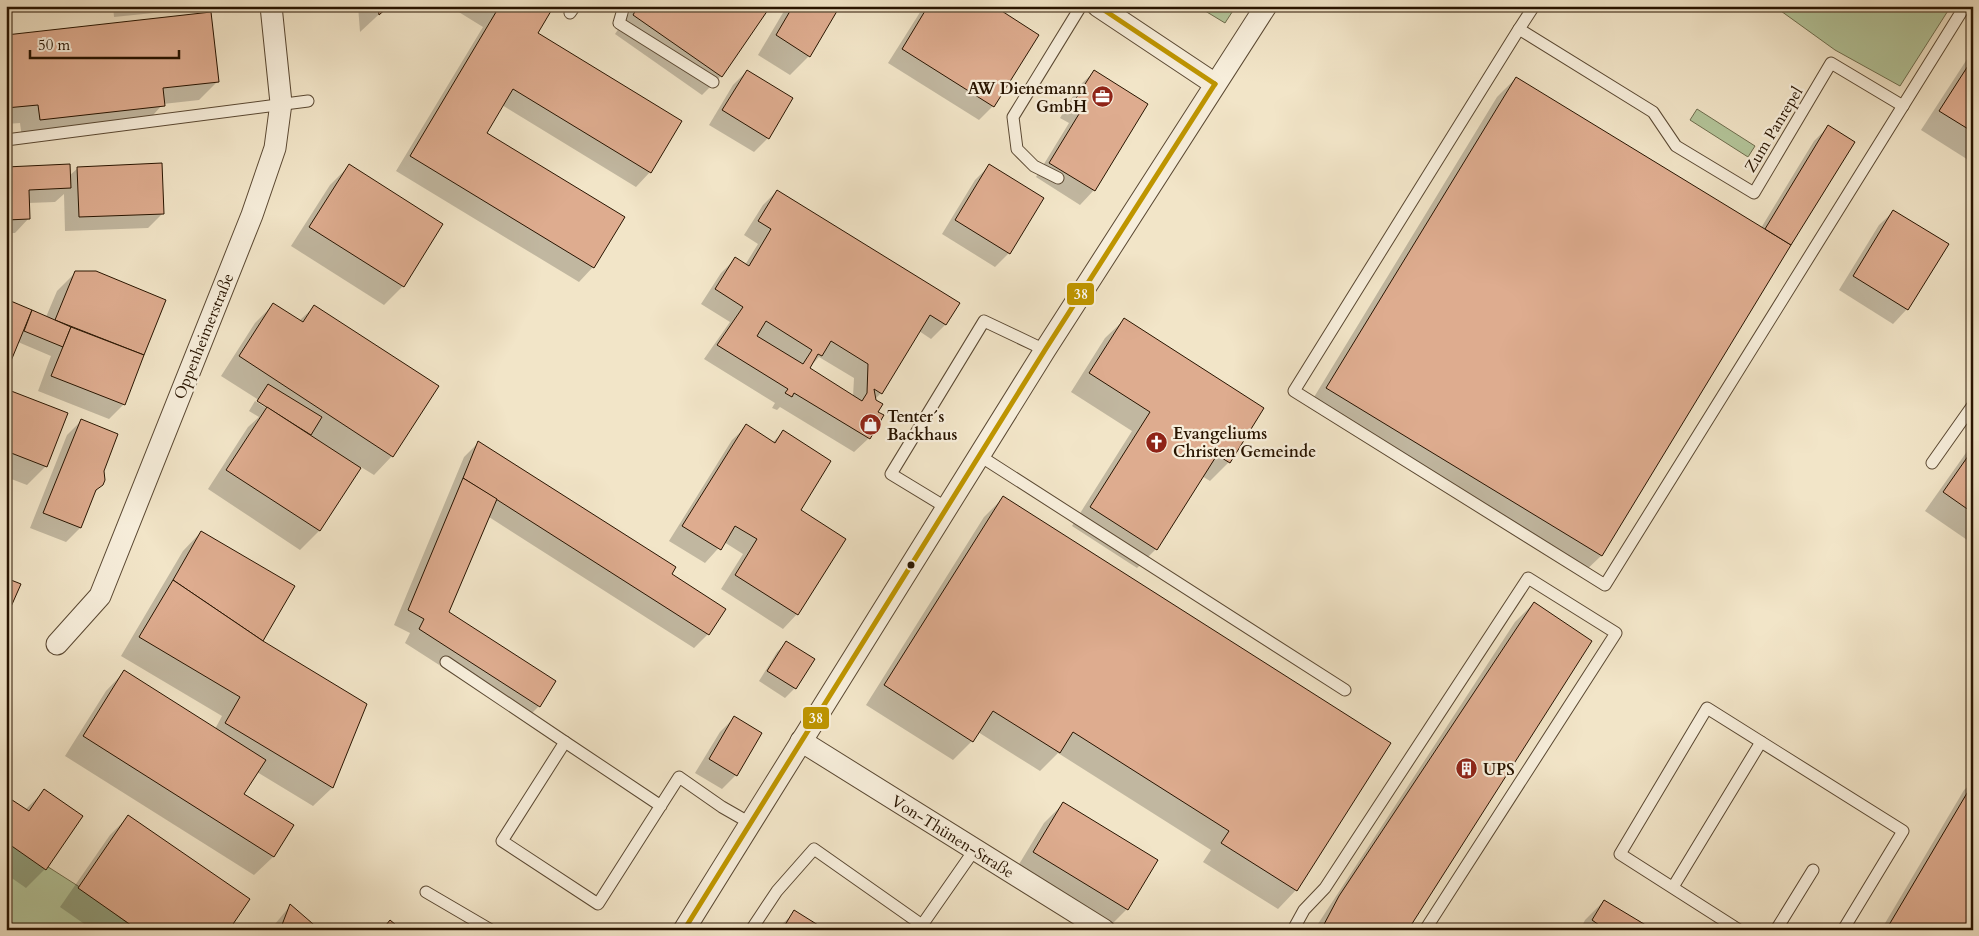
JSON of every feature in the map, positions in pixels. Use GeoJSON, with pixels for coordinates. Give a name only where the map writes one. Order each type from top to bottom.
{"type":"FeatureCollection","features":[{"type":"Feature","properties":{"kind":"street","name":"Oppenheimerstraße"},"geometry":{"type":"LineString","coordinates":[[57,644],[100,596],[252,215],[276,148],[281,103],[271,6]]}},
{"type":"Feature","properties":{"kind":"street"},"geometry":{"type":"LineString","coordinates":[[1098,6],[1215,84]]}},
{"type":"Feature","properties":{"kind":"street"},"geometry":{"type":"LineString","coordinates":[[684,930],[1045,350],[1266,6]]}},
{"type":"Feature","properties":{"kind":"street","name":"Von-Thünen-Straße"},"geometry":{"type":"LineString","coordinates":[[801,741],[1104,930]]}},
{"type":"Feature","properties":{"kind":"lane"},"geometry":{"type":"LineString","coordinates":[[624,6],[619,23],[712,82]]}},
{"type":"Feature","properties":{"kind":"lane"},"geometry":{"type":"LineString","coordinates":[[1058,178],[1034,166],[1017,149],[1013,117],[1081,6]]}},
{"type":"Feature","properties":{"kind":"lane"},"geometry":{"type":"LineString","coordinates":[[1534,6],[1294,391],[1605,585],[1965,6]]}},
{"type":"Feature","properties":{"kind":"lane","name":"Zum Panrepel"},"geometry":{"type":"LineString","coordinates":[[1519,29],[1653,112],[1676,146],[1754,193],[1831,63],[1903,106]]}},
{"type":"Feature","properties":{"kind":"lane"},"geometry":{"type":"LineString","coordinates":[[6,140],[308,101]]}},
{"type":"Feature","properties":{"kind":"lane"},"geometry":{"type":"LineString","coordinates":[[947,508],[891,474],[984,321],[1045,350]]}},
{"type":"Feature","properties":{"kind":"lane"},"geometry":{"type":"LineString","coordinates":[[1932,463],[1973,405]]}},
{"type":"Feature","properties":{"kind":"lane"},"geometry":{"type":"LineString","coordinates":[[980,456],[1345,690]]}},
{"type":"Feature","properties":{"kind":"lane"},"geometry":{"type":"LineString","coordinates":[[1293,930],[1304,910],[1325,888],[1528,578],[1616,633],[1425,930]]}},
{"type":"Feature","properties":{"kind":"lane"},"geometry":{"type":"LineString","coordinates":[[446,662],[661,806]]}},
{"type":"Feature","properties":{"kind":"lane"},"geometry":{"type":"LineString","coordinates":[[1739,930],[1620,854],[1707,708],[1903,831],[1843,930]]}},
{"type":"Feature","properties":{"kind":"lane"},"geometry":{"type":"LineString","coordinates":[[566,742],[502,841],[598,904],[680,777],[750,824]]}},
{"type":"Feature","properties":{"kind":"lane"},"geometry":{"type":"LineString","coordinates":[[1672,887],[1761,742]]}},
{"type":"Feature","properties":{"kind":"lane"},"geometry":{"type":"LineString","coordinates":[[751,930],[777,891],[814,849],[925,927],[975,849]]}},
{"type":"Feature","properties":{"kind":"lane"},"geometry":{"type":"LineString","coordinates":[[1776,930],[1813,870]]}},
{"type":"Feature","properties":{"kind":"lane"},"geometry":{"type":"LineString","coordinates":[[426,892],[491,930]]}},
{"type":"Feature","properties":{"kind":"green space"},"geometry":{"type":"Polygon","coordinates":[[[1197,6],[1236,6],[1225,23],[1197,6]]]}},
{"type":"Feature","properties":{"kind":"green space"},"geometry":{"type":"Polygon","coordinates":[[[1774,6],[1951,6],[1900,86],[1835,50],[1774,6]]]}},
{"type":"Feature","properties":{"kind":"green space"},"geometry":{"type":"Polygon","coordinates":[[[1697,109],[1755,146],[1748,157],[1690,120],[1697,109]]]}},
{"type":"Feature","properties":{"kind":"green space"},"geometry":{"type":"Polygon","coordinates":[[[6,840],[78,886],[137,930],[6,930],[6,840]]]}},
{"type":"Feature","properties":{"kind":"building"},"geometry":{"type":"Polygon","coordinates":[[[378,6],[389,6],[379,15],[378,6]]]}},
{"type":"Feature","properties":{"kind":"building"},"geometry":{"type":"Polygon","coordinates":[[[487,6],[554,6],[538,33],[682,121],[651,173],[513,89],[487,133],[625,217],[594,268],[410,156],[496,12],[487,6]]]}},
{"type":"Feature","properties":{"kind":"building"},"geometry":{"type":"Polygon","coordinates":[[[638,6],[770,7],[722,77],[633,15],[638,6]]]}},
{"type":"Feature","properties":{"kind":"building"},"geometry":{"type":"Polygon","coordinates":[[[793,6],[840,6],[810,57],[776,35],[793,6]]]}},
{"type":"Feature","properties":{"kind":"building"},"geometry":{"type":"Polygon","coordinates":[[[928,6],[994,6],[1039,35],[994,107],[902,49],[928,6]]]}},
{"type":"Feature","properties":{"kind":"building"},"geometry":{"type":"Polygon","coordinates":[[[211,12],[219,82],[163,88],[165,106],[40,120],[38,105],[6,108],[6,35],[211,12]]]}},
{"type":"Feature","properties":{"kind":"building"},"geometry":{"type":"Polygon","coordinates":[[[1973,58],[1973,132],[1939,111],[1973,58]]]}},
{"type":"Feature","properties":{"kind":"building"},"geometry":{"type":"Polygon","coordinates":[[[747,70],[793,98],[769,139],[722,110],[747,70]]]}},
{"type":"Feature","properties":{"kind":"building"},"geometry":{"type":"Polygon","coordinates":[[[1094,70],[1148,104],[1095,191],[1049,163],[1082,109],[1073,103],[1094,70]]]}},
{"type":"Feature","properties":{"kind":"building"},"geometry":{"type":"Polygon","coordinates":[[[1516,77],[1791,245],[1602,556],[1326,388],[1516,77]]]}},
{"type":"Feature","properties":{"kind":"building"},"geometry":{"type":"Polygon","coordinates":[[[1828,125],[1855,142],[1791,245],[1765,229],[1828,125]]]}},
{"type":"Feature","properties":{"kind":"building"},"geometry":{"type":"Polygon","coordinates":[[[162,163],[164,214],[79,217],[77,167],[162,163]]]}},
{"type":"Feature","properties":{"kind":"building"},"geometry":{"type":"Polygon","coordinates":[[[70,164],[71,188],[29,190],[30,219],[6,220],[6,167],[70,164]]]}},
{"type":"Feature","properties":{"kind":"building"},"geometry":{"type":"Polygon","coordinates":[[[349,164],[443,224],[404,287],[309,227],[349,164]]]}},
{"type":"Feature","properties":{"kind":"building"},"geometry":{"type":"Polygon","coordinates":[[[989,164],[1044,198],[1010,254],[955,220],[989,164]]]}},
{"type":"Feature","properties":{"kind":"building"},"geometry":{"type":"Polygon","coordinates":[[[777,190],[960,303],[946,325],[930,315],[882,394],[874,389],[876,400],[883,404],[878,412],[884,415],[870,439],[794,393],[792,397],[785,393],[788,389],[717,345],[743,307],[715,289],[735,257],[749,266],[771,229],[758,221],[777,190]],[[766,321],[757,336],[803,364],[812,350],[766,321]],[[831,341],[822,356],[818,354],[810,368],[862,401],[867,393],[868,364],[831,341]]]}},
{"type":"Feature","properties":{"kind":"building"},"geometry":{"type":"Polygon","coordinates":[[[1893,210],[1949,244],[1908,310],[1853,276],[1893,210]]]}},
{"type":"Feature","properties":{"kind":"building"},"geometry":{"type":"Polygon","coordinates":[[[75,271],[96,271],[166,300],[144,355],[55,320],[75,271]]]}},
{"type":"Feature","properties":{"kind":"building"},"geometry":{"type":"Polygon","coordinates":[[[6,299],[32,310],[6,373],[6,299]]]}},
{"type":"Feature","properties":{"kind":"building"},"geometry":{"type":"Polygon","coordinates":[[[273,303],[303,322],[314,305],[439,386],[393,457],[239,356],[273,303]]]}},
{"type":"Feature","properties":{"kind":"building"},"geometry":{"type":"Polygon","coordinates":[[[32,310],[71,327],[63,347],[24,331],[32,310]]]}},
{"type":"Feature","properties":{"kind":"building"},"geometry":{"type":"Polygon","coordinates":[[[1124,318],[1264,408],[1230,463],[1217,455],[1157,550],[1090,507],[1150,412],[1089,373],[1124,318]]]}},
{"type":"Feature","properties":{"kind":"building"},"geometry":{"type":"Polygon","coordinates":[[[71,327],[144,355],[125,405],[51,376],[71,327]]]}},
{"type":"Feature","properties":{"kind":"building"},"geometry":{"type":"Polygon","coordinates":[[[268,384],[322,417],[311,435],[257,401],[268,384]]]}},
{"type":"Feature","properties":{"kind":"building"},"geometry":{"type":"Polygon","coordinates":[[[6,389],[68,413],[47,467],[6,451],[6,389]]]}},
{"type":"Feature","properties":{"kind":"building"},"geometry":{"type":"Polygon","coordinates":[[[267,407],[361,468],[320,531],[226,470],[267,407]]]}},
{"type":"Feature","properties":{"kind":"building"},"geometry":{"type":"Polygon","coordinates":[[[81,419],[118,434],[104,471],[105,480],[103,485],[96,490],[81,528],[43,513],[81,419]]]}},
{"type":"Feature","properties":{"kind":"building"},"geometry":{"type":"Polygon","coordinates":[[[746,424],[775,443],[783,430],[831,461],[801,510],[846,539],[798,615],[735,575],[757,539],[735,526],[721,550],[682,526],[746,424]]]}},
{"type":"Feature","properties":{"kind":"building"},"geometry":{"type":"Polygon","coordinates":[[[478,441],[676,567],[672,574],[726,609],[709,635],[463,478],[478,441]]]}},
{"type":"Feature","properties":{"kind":"building"},"geometry":{"type":"Polygon","coordinates":[[[1973,449],[1973,513],[1943,492],[1973,449]]]}},
{"type":"Feature","properties":{"kind":"building"},"geometry":{"type":"Polygon","coordinates":[[[463,478],[497,499],[449,612],[556,681],[540,707],[419,629],[424,619],[408,610],[463,478]]]}},
{"type":"Feature","properties":{"kind":"building"},"geometry":{"type":"Polygon","coordinates":[[[1003,496],[1391,743],[1297,891],[1221,843],[1229,831],[1073,732],[1060,753],[993,711],[973,742],[884,685],[1003,496]]]}},
{"type":"Feature","properties":{"kind":"building"},"geometry":{"type":"Polygon","coordinates":[[[201,531],[295,586],[263,641],[173,580],[201,531]]]}},
{"type":"Feature","properties":{"kind":"building"},"geometry":{"type":"Polygon","coordinates":[[[6,578],[21,584],[6,618],[6,578]]]}},
{"type":"Feature","properties":{"kind":"building"},"geometry":{"type":"Polygon","coordinates":[[[173,580],[263,641],[367,704],[333,788],[225,723],[240,697],[139,637],[173,580]]]}},
{"type":"Feature","properties":{"kind":"building","name":"UPS"},"geometry":{"type":"Polygon","coordinates":[[[1534,602],[1592,641],[1408,930],[1321,930],[1339,896],[1534,602]]]}},
{"type":"Feature","properties":{"kind":"building"},"geometry":{"type":"Polygon","coordinates":[[[786,641],[815,659],[796,689],[767,671],[786,641]]]}},
{"type":"Feature","properties":{"kind":"building"},"geometry":{"type":"Polygon","coordinates":[[[124,670],[266,760],[244,794],[294,825],[274,857],[83,736],[124,670]]]}},
{"type":"Feature","properties":{"kind":"building"},"geometry":{"type":"Polygon","coordinates":[[[734,716],[762,733],[737,776],[709,759],[734,716]]]}},
{"type":"Feature","properties":{"kind":"building"},"geometry":{"type":"Polygon","coordinates":[[[1973,783],[1973,930],[1886,930],[1973,783]]]}},
{"type":"Feature","properties":{"kind":"building"},"geometry":{"type":"Polygon","coordinates":[[[44,789],[83,816],[46,870],[6,842],[6,796],[29,811],[44,789]]]}},
{"type":"Feature","properties":{"kind":"building"},"geometry":{"type":"Polygon","coordinates":[[[1063,802],[1158,860],[1128,910],[1033,852],[1063,802]]]}},
{"type":"Feature","properties":{"kind":"building"},"geometry":{"type":"Polygon","coordinates":[[[128,815],[250,899],[229,930],[138,930],[78,888],[128,815]]]}},
{"type":"Feature","properties":{"kind":"building"},"geometry":{"type":"Polygon","coordinates":[[[1604,900],[1654,930],[1596,930],[1599,925],[1592,920],[1604,900]]]}},
{"type":"Feature","properties":{"kind":"building"},"geometry":{"type":"Polygon","coordinates":[[[290,904],[320,930],[280,930],[290,904]]]}},
{"type":"Feature","properties":{"kind":"building"},"geometry":{"type":"Polygon","coordinates":[[[794,910],[826,930],[782,930],[794,910]]]}},
{"type":"Feature","properties":{"kind":"building"},"geometry":{"type":"Polygon","coordinates":[[[390,920],[402,930],[382,930],[390,920]]]}},
{"type":"Feature","properties":{"kind":"waterway"},"geometry":{"type":"LineString","coordinates":[[6,927],[11,930]]}},
{"type":"Feature","properties":{"kind":"transit line","name":"38"},"geometry":{"type":"LineString","coordinates":[[1098,6],[1215,84]]}},
{"type":"Feature","properties":{"kind":"transit line","name":"38"},"geometry":{"type":"LineString","coordinates":[[684,930],[1045,350],[1215,84]]}},
{"type":"Feature","properties":{"kind":"place","name":"AW Dienemann GmbH"},"geometry":{"type":"Point","coordinates":[1103,97]}},
{"type":"Feature","properties":{"kind":"place","name":"Tenter´s Backhaus"},"geometry":{"type":"Point","coordinates":[871,425]}},
{"type":"Feature","properties":{"kind":"place","name":"Evangeliums Christen Gemeinde"},"geometry":{"type":"Point","coordinates":[1157,442]}},
{"type":"Feature","properties":{"kind":"place","name":"UPS"},"geometry":{"type":"Point","coordinates":[1467,769]}}]}
